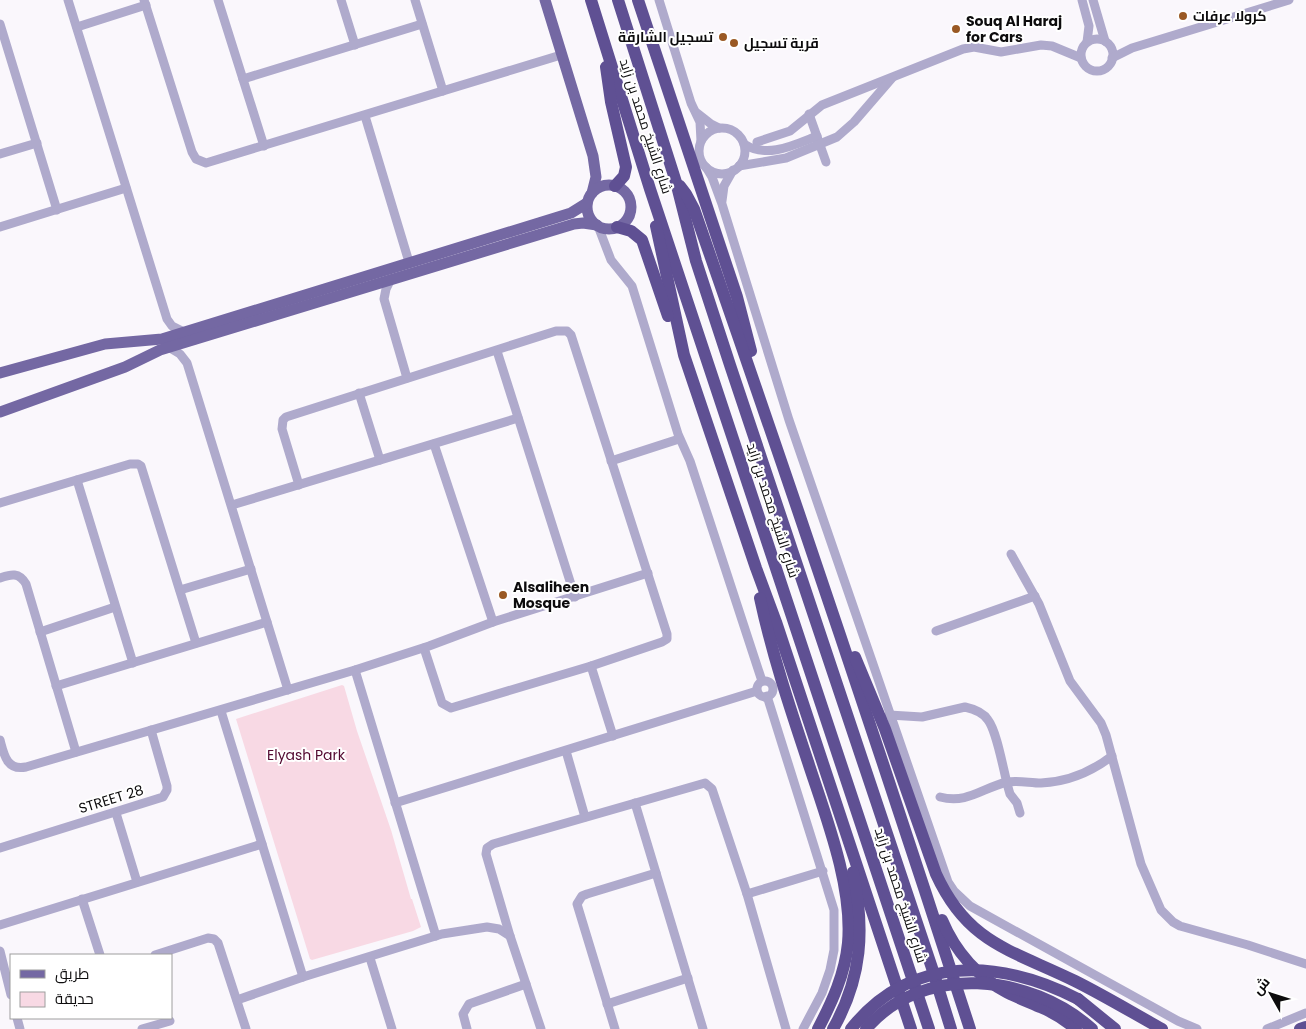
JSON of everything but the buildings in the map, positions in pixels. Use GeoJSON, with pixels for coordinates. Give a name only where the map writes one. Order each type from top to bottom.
{"type":"FeatureCollection","features":[{"type":"Feature","properties":{"kind":"highway","name":"شارع الشيخ محمد بن زايد"},"geometry":{"type":"LineString","coordinates":[[591,0],[650,189],[929,1029]]}},
{"type":"Feature","properties":{"kind":"highway","name":"شارع الشيخ محمد بن زايد"},"geometry":{"type":"LineString","coordinates":[[618,0],[676,182],[696,261],[951,1029]]}},
{"type":"Feature","properties":{"kind":"highway"},"geometry":{"type":"LineString","coordinates":[[638,0],[737,297],[758,392]]}},
{"type":"Feature","properties":{"kind":"highway"},"geometry":{"type":"LineString","coordinates":[[606,49],[608,85],[626,167],[624,176],[613,186]]}},
{"type":"Feature","properties":{"kind":"highway"},"geometry":{"type":"LineString","coordinates":[[676,182],[686,194],[694,209],[758,392],[911,846],[970,1029]]}},
{"type":"Feature","properties":{"kind":"highway"},"geometry":{"type":"LineString","coordinates":[[650,189],[661,253],[684,355]]}},
{"type":"Feature","properties":{"kind":"highway"},"geometry":{"type":"LineString","coordinates":[[616,228],[624,228],[637,235],[645,246],[776,622],[911,1029]]}},
{"type":"Feature","properties":{"kind":"highway"},"geometry":{"type":"LineString","coordinates":[[756,568],[763,610],[780,677],[832,839],[847,900],[848,944],[844,966],[838,987],[818,1029]]}},
{"type":"Feature","properties":{"kind":"highway"},"geometry":{"type":"LineString","coordinates":[[830,603],[885,729],[936,874],[953,906],[978,932],[992,942],[1075,981],[1162,1029]]}},
{"type":"Feature","properties":{"kind":"highway"},"geometry":{"type":"LineString","coordinates":[[834,1027],[844,1007],[855,974],[860,947],[861,927],[859,906],[842,822]]}},
{"type":"Feature","properties":{"kind":"highway"},"geometry":{"type":"LineString","coordinates":[[911,846],[924,872],[946,930],[959,951],[979,973],[993,984],[1055,1014],[1076,1029]]}},
{"type":"Feature","properties":{"kind":"highway"},"geometry":{"type":"LineString","coordinates":[[851,1029],[869,1009],[901,987],[921,978],[942,973],[978,970],[1008,973],[1037,981],[1078,999],[1115,1029]]}},
{"type":"Feature","properties":{"kind":"highway"},"geometry":{"type":"LineString","coordinates":[[866,1029],[882,1014],[921,992],[950,985],[979,983],[1008,987],[1042,997],[1065,1009],[1092,1029]]}},
{"type":"Feature","properties":{"kind":"highway"},"geometry":{"type":"LineString","coordinates":[[1300,1029],[1306,1027]]}},
{"type":"Feature","properties":{"kind":"main road"},"geometry":{"type":"LineString","coordinates":[[0,373],[105,344],[194,341],[574,224],[586,223],[606,229],[616,228],[627,218],[630,206],[626,194],[601,176],[593,158],[545,0]]}},
{"type":"Feature","properties":{"kind":"main road"},"geometry":{"type":"LineString","coordinates":[[593,158],[596,179],[590,198],[590,218],[598,226]]}},
{"type":"Feature","properties":{"kind":"main road"},"geometry":{"type":"LineString","coordinates":[[0,412],[125,367],[152,353],[184,332],[571,213],[590,198],[598,188],[613,186]]}},
{"type":"Feature","properties":{"kind":"main road"},"geometry":{"type":"LineString","coordinates":[[481,252],[499,241],[500,237],[498,235]]}},
{"type":"Feature","properties":{"kind":"street"},"geometry":{"type":"LineString","coordinates":[[68,0],[167,319],[172,326],[184,332]]}},
{"type":"Feature","properties":{"kind":"street"},"geometry":{"type":"LineString","coordinates":[[218,0],[264,146]]}},
{"type":"Feature","properties":{"kind":"street"},"geometry":{"type":"LineString","coordinates":[[341,0],[355,44]]}},
{"type":"Feature","properties":{"kind":"street"},"geometry":{"type":"LineString","coordinates":[[415,0],[443,91]]}},
{"type":"Feature","properties":{"kind":"street"},"geometry":{"type":"LineString","coordinates":[[659,0],[691,103],[700,122],[701,141],[699,155],[712,177],[722,204],[789,420],[943,871],[954,891],[961,899],[989,917],[1197,1029]]}},
{"type":"Feature","properties":{"kind":"street"},"geometry":{"type":"LineString","coordinates":[[1082,0],[1089,26],[1087,42]]}},
{"type":"Feature","properties":{"kind":"street"},"geometry":{"type":"LineString","coordinates":[[757,142],[790,131],[822,105],[968,47],[1002,52],[1036,45],[1047,45],[1081,58],[1087,67],[1097,71],[1107,67],[1112,58],[1112,49],[1105,41],[1094,0]]}},
{"type":"Feature","properties":{"kind":"street"},"geometry":{"type":"LineString","coordinates":[[1112,58],[1132,48],[1289,0]]}},
{"type":"Feature","properties":{"kind":"street"},"geometry":{"type":"LineString","coordinates":[[77,27],[145,3],[192,152],[202,162],[210,163],[561,55]]}},
{"type":"Feature","properties":{"kind":"street"},"geometry":{"type":"LineString","coordinates":[[0,24],[57,210]]}},
{"type":"Feature","properties":{"kind":"street"},"geometry":{"type":"LineString","coordinates":[[242,79],[422,24]]}},
{"type":"Feature","properties":{"kind":"street"},"geometry":{"type":"LineString","coordinates":[[1081,58],[1082,48],[1087,42],[1094,39],[1105,41]]}},
{"type":"Feature","properties":{"kind":"street"},"geometry":{"type":"LineString","coordinates":[[701,141],[706,134],[719,128],[727,128],[740,137],[744,144],[754,150],[765,151],[837,136],[849,128],[894,76]]}},
{"type":"Feature","properties":{"kind":"street"},"geometry":{"type":"LineString","coordinates":[[697,113],[719,128]]}},
{"type":"Feature","properties":{"kind":"street"},"geometry":{"type":"LineString","coordinates":[[809,114],[826,162]]}},
{"type":"Feature","properties":{"kind":"street"},"geometry":{"type":"LineString","coordinates":[[365,116],[410,262]]}},
{"type":"Feature","properties":{"kind":"street"},"geometry":{"type":"LineString","coordinates":[[706,167],[719,173],[777,161],[795,155],[818,140]]}},
{"type":"Feature","properties":{"kind":"street"},"geometry":{"type":"LineString","coordinates":[[0,154],[37,143]]}},
{"type":"Feature","properties":{"kind":"street"},"geometry":{"type":"LineString","coordinates":[[722,204],[724,186],[743,159],[744,144]]}},
{"type":"Feature","properties":{"kind":"street"},"geometry":{"type":"LineString","coordinates":[[0,227],[126,188]]}},
{"type":"Feature","properties":{"kind":"street"},"geometry":{"type":"LineString","coordinates":[[598,226],[611,260],[632,286],[679,439],[690,461],[762,681]]}},
{"type":"Feature","properties":{"kind":"street"},"geometry":{"type":"LineString","coordinates":[[606,248],[616,228]]}},
{"type":"Feature","properties":{"kind":"street"},"geometry":{"type":"LineString","coordinates":[[384,299],[391,279]]}},
{"type":"Feature","properties":{"kind":"street"},"geometry":{"type":"LineString","coordinates":[[367,287],[377,292],[384,299],[408,378]]}},
{"type":"Feature","properties":{"kind":"street"},"geometry":{"type":"LineString","coordinates":[[167,319],[166,343],[180,354],[187,363],[288,690]]}},
{"type":"Feature","properties":{"kind":"street"},"geometry":{"type":"LineString","coordinates":[[299,485],[282,429],[283,420],[290,415],[556,331],[561,330],[570,335],[648,573],[667,634],[667,640],[591,666],[451,708],[442,703],[424,648]]}},
{"type":"Feature","properties":{"kind":"street"},"geometry":{"type":"LineString","coordinates":[[187,363],[188,351],[194,341]]}},
{"type":"Feature","properties":{"kind":"street"},"geometry":{"type":"LineString","coordinates":[[497,351],[575,597]]}},
{"type":"Feature","properties":{"kind":"street"},"geometry":{"type":"LineString","coordinates":[[359,393],[380,460]]}},
{"type":"Feature","properties":{"kind":"street"},"geometry":{"type":"LineString","coordinates":[[232,505],[518,418]]}},
{"type":"Feature","properties":{"kind":"street"},"geometry":{"type":"LineString","coordinates":[[612,461],[679,439]]}},
{"type":"Feature","properties":{"kind":"street"},"geometry":{"type":"LineString","coordinates":[[434,444],[493,622]]}},
{"type":"Feature","properties":{"kind":"street"},"geometry":{"type":"LineString","coordinates":[[0,504],[130,464],[141,466],[196,644]]}},
{"type":"Feature","properties":{"kind":"street"},"geometry":{"type":"LineString","coordinates":[[77,480],[133,663]]}},
{"type":"Feature","properties":{"kind":"street"},"geometry":{"type":"LineString","coordinates":[[1011,554],[1045,617],[1070,681],[1101,723],[1112,756],[1141,864],[1157,902],[1166,916],[1180,926],[1306,964]]}},
{"type":"Feature","properties":{"kind":"street"},"geometry":{"type":"LineString","coordinates":[[180,590],[251,569]]}},
{"type":"Feature","properties":{"kind":"street"},"geometry":{"type":"LineString","coordinates":[[0,740],[8,763],[13,767],[20,768],[355,670],[424,648],[493,622],[648,573]]}},
{"type":"Feature","properties":{"kind":"street"},"geometry":{"type":"LineString","coordinates":[[0,578],[15,574],[23,579],[76,752]]}},
{"type":"Feature","properties":{"kind":"street"},"geometry":{"type":"LineString","coordinates":[[936,631],[1035,596]]}},
{"type":"Feature","properties":{"kind":"street"},"geometry":{"type":"LineString","coordinates":[[40,632],[115,607]]}},
{"type":"Feature","properties":{"kind":"street"},"geometry":{"type":"LineString","coordinates":[[56,686],[267,622]]}},
{"type":"Feature","properties":{"kind":"street"},"geometry":{"type":"LineString","coordinates":[[591,666],[613,736]]}},
{"type":"Feature","properties":{"kind":"street"},"geometry":{"type":"LineString","coordinates":[[355,670],[436,936]]}},
{"type":"Feature","properties":{"kind":"street"},"geometry":{"type":"LineString","coordinates":[[762,681],[768,682],[772,686],[771,692],[767,696],[761,696],[757,691],[757,686],[762,681]]}},
{"type":"Feature","properties":{"kind":"street"},"geometry":{"type":"LineString","coordinates":[[396,802],[757,691]]}},
{"type":"Feature","properties":{"kind":"street"},"geometry":{"type":"LineString","coordinates":[[767,696],[834,910],[834,950],[830,970],[822,993],[803,1029]]}},
{"type":"Feature","properties":{"kind":"street"},"geometry":{"type":"LineString","coordinates":[[890,715],[922,717],[965,708],[978,711],[984,715],[992,726],[1006,782],[1020,813]]}},
{"type":"Feature","properties":{"kind":"street"},"geometry":{"type":"LineString","coordinates":[[220,710],[304,977]]}},
{"type":"Feature","properties":{"kind":"street","name":"STREET 28"},"geometry":{"type":"LineString","coordinates":[[0,848],[116,813],[159,799],[166,794],[168,790],[152,730]]}},
{"type":"Feature","properties":{"kind":"street"},"geometry":{"type":"LineString","coordinates":[[566,751],[585,818]]}},
{"type":"Feature","properties":{"kind":"street"},"geometry":{"type":"LineString","coordinates":[[940,797],[961,799],[1006,782],[1042,783],[1066,780],[1090,771],[1112,756]]}},
{"type":"Feature","properties":{"kind":"street"},"geometry":{"type":"LineString","coordinates":[[541,1029],[510,936],[486,854],[487,848],[493,844],[702,783],[708,784],[712,789],[747,894],[786,1029]]}},
{"type":"Feature","properties":{"kind":"street"},"geometry":{"type":"LineString","coordinates":[[635,804],[703,1029]]}},
{"type":"Feature","properties":{"kind":"street"},"geometry":{"type":"LineString","coordinates":[[116,813],[137,882]]}},
{"type":"Feature","properties":{"kind":"street"},"geometry":{"type":"LineString","coordinates":[[0,924],[262,844]]}},
{"type":"Feature","properties":{"kind":"street"},"geometry":{"type":"LineString","coordinates":[[747,894],[823,872]]}},
{"type":"Feature","properties":{"kind":"street"},"geometry":{"type":"LineString","coordinates":[[615,1029],[577,909],[579,899],[587,894],[656,873]]}},
{"type":"Feature","properties":{"kind":"street"},"geometry":{"type":"LineString","coordinates":[[82,899],[100,954]]}},
{"type":"Feature","properties":{"kind":"street"},"geometry":{"type":"LineString","coordinates":[[237,1000],[436,936],[486,927],[498,929],[510,936]]}},
{"type":"Feature","properties":{"kind":"street"},"geometry":{"type":"LineString","coordinates":[[158,954],[208,938],[214,939],[220,948],[246,1029]]}},
{"type":"Feature","properties":{"kind":"street"},"geometry":{"type":"LineString","coordinates":[[0,951],[10,991]]}},
{"type":"Feature","properties":{"kind":"street"},"geometry":{"type":"LineString","coordinates":[[370,958],[392,1029]]}},
{"type":"Feature","properties":{"kind":"street"},"geometry":{"type":"LineString","coordinates":[[607,1004],[688,978]]}},
{"type":"Feature","properties":{"kind":"street"},"geometry":{"type":"LineString","coordinates":[[467,1029],[463,1014],[469,1004],[526,984]]}},
{"type":"Feature","properties":{"kind":"street"},"geometry":{"type":"LineString","coordinates":[[1268,1029],[1306,1013]]}},
{"type":"Feature","properties":{"kind":"street"},"geometry":{"type":"LineString","coordinates":[[142,1029],[170,1022]]}},
{"type":"Feature","properties":{"kind":"green space","name":"Elyash Park"},"geometry":{"type":"Polygon","coordinates":[[[342,685],[344,686],[421,927],[413,931],[312,960],[310,959],[236,719],[342,685]]]}},
{"type":"Feature","properties":{"kind":"place","name":"كرولا عرفات"},"geometry":{"type":"Point","coordinates":[1183,16]}},
{"type":"Feature","properties":{"kind":"place","name":"Souq Al Haraj for Cars"},"geometry":{"type":"Point","coordinates":[956,29]}},
{"type":"Feature","properties":{"kind":"place","name":"تسجيل الشارقة"},"geometry":{"type":"Point","coordinates":[723,37]}},
{"type":"Feature","properties":{"kind":"place","name":"قرية تسجيل"},"geometry":{"type":"Point","coordinates":[734,43]}},
{"type":"Feature","properties":{"kind":"place","name":"Alsaliheen Mosque"},"geometry":{"type":"Point","coordinates":[503,595]}}]}
